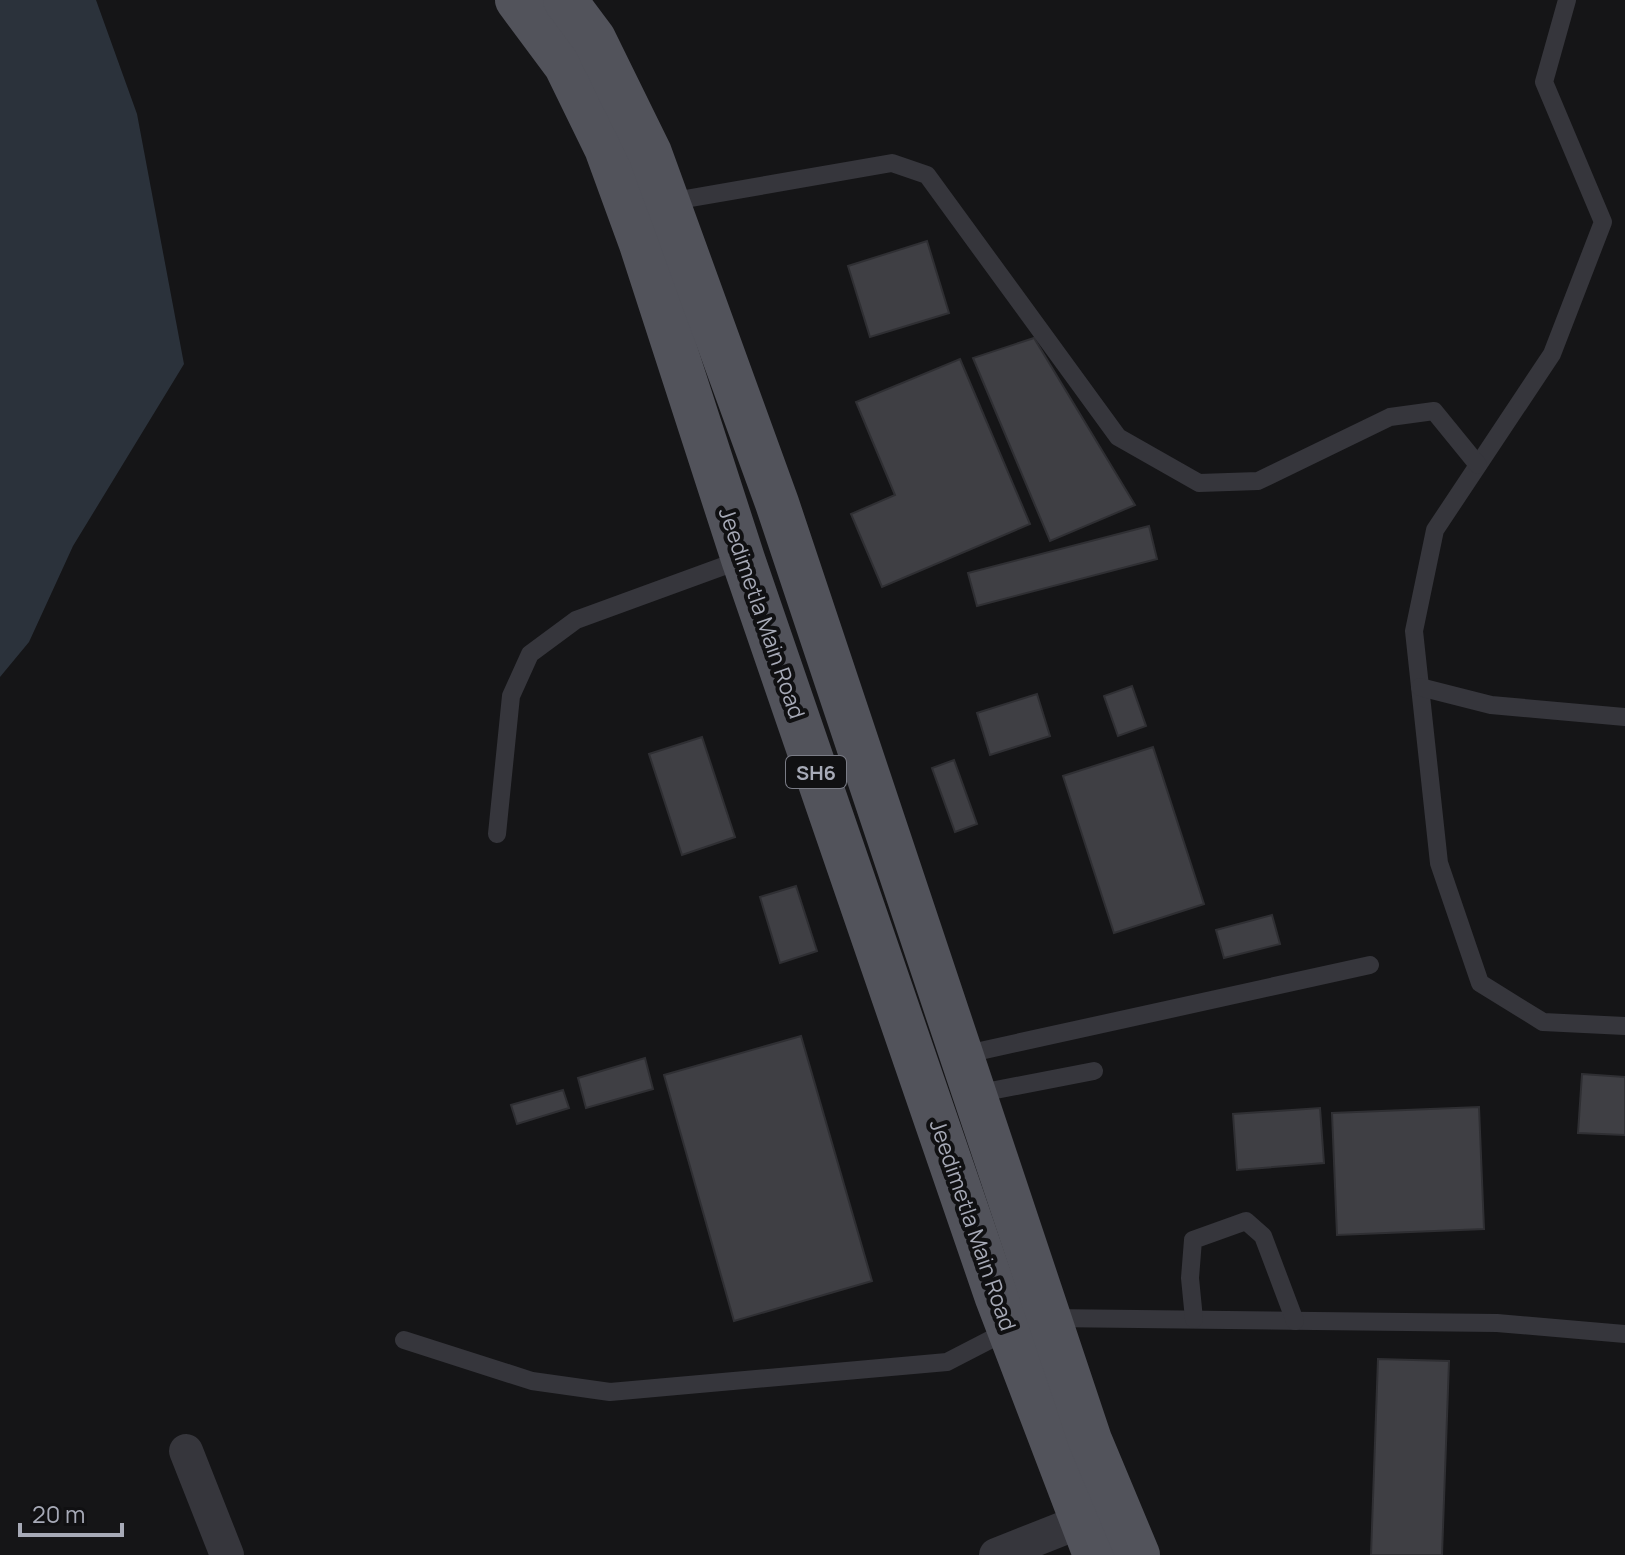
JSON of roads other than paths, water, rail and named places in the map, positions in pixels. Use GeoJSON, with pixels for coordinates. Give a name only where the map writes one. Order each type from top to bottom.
{"type":"FeatureCollection","features":[{"type":"Feature","properties":{"kind":"main road","name":"Jeedimetla Main Road"},"geometry":{"type":"LineString","coordinates":[[517,0],[566,66],[606,148],[641,244],[743,559],[1028,1324],[1090,1440],[1138,1555]]}},
{"type":"Feature","properties":{"kind":"main road","name":"Jeedimetla Main Road"},"geometry":{"type":"LineString","coordinates":[[565,0],[594,39],[650,153],[782,517],[968,1074],[1028,1324],[1089,1538]]}},
{"type":"Feature","properties":{"kind":"street"},"geometry":{"type":"LineString","coordinates":[[186,1451],[227,1555]]}},
{"type":"Feature","properties":{"kind":"street"},"geometry":{"type":"LineString","coordinates":[[996,1555],[1089,1538]]}},
{"type":"Feature","properties":{"kind":"lane"},"geometry":{"type":"LineString","coordinates":[[1567,0],[1544,82],[1603,222],[1552,354],[1435,530],[1414,631],[1439,863],[1480,983],[1543,1022],[1625,1026]]}},
{"type":"Feature","properties":{"kind":"lane"},"geometry":{"type":"LineString","coordinates":[[668,202],[892,163],[927,175],[1118,437],[1199,483],[1258,481],[1390,417],[1434,411],[1478,465]]}},
{"type":"Feature","properties":{"kind":"lane"},"geometry":{"type":"LineString","coordinates":[[497,834],[511,696],[530,654],[576,620],[743,559]]}},
{"type":"Feature","properties":{"kind":"lane"},"geometry":{"type":"LineString","coordinates":[[1420,687],[1491,705],[1625,717]]}},
{"type":"Feature","properties":{"kind":"lane"},"geometry":{"type":"LineString","coordinates":[[968,1074],[1370,965]]}},
{"type":"Feature","properties":{"kind":"lane"},"geometry":{"type":"LineString","coordinates":[[968,1074],[1094,1071]]}},
{"type":"Feature","properties":{"kind":"lane"},"geometry":{"type":"LineString","coordinates":[[1194,1319],[1190,1278],[1193,1240],[1246,1221],[1263,1236],[1295,1321]]}},
{"type":"Feature","properties":{"kind":"lane"},"geometry":{"type":"LineString","coordinates":[[404,1340],[532,1381],[610,1392],[947,1362],[1028,1324],[1194,1319],[1497,1323],[1625,1334]]}}]}
